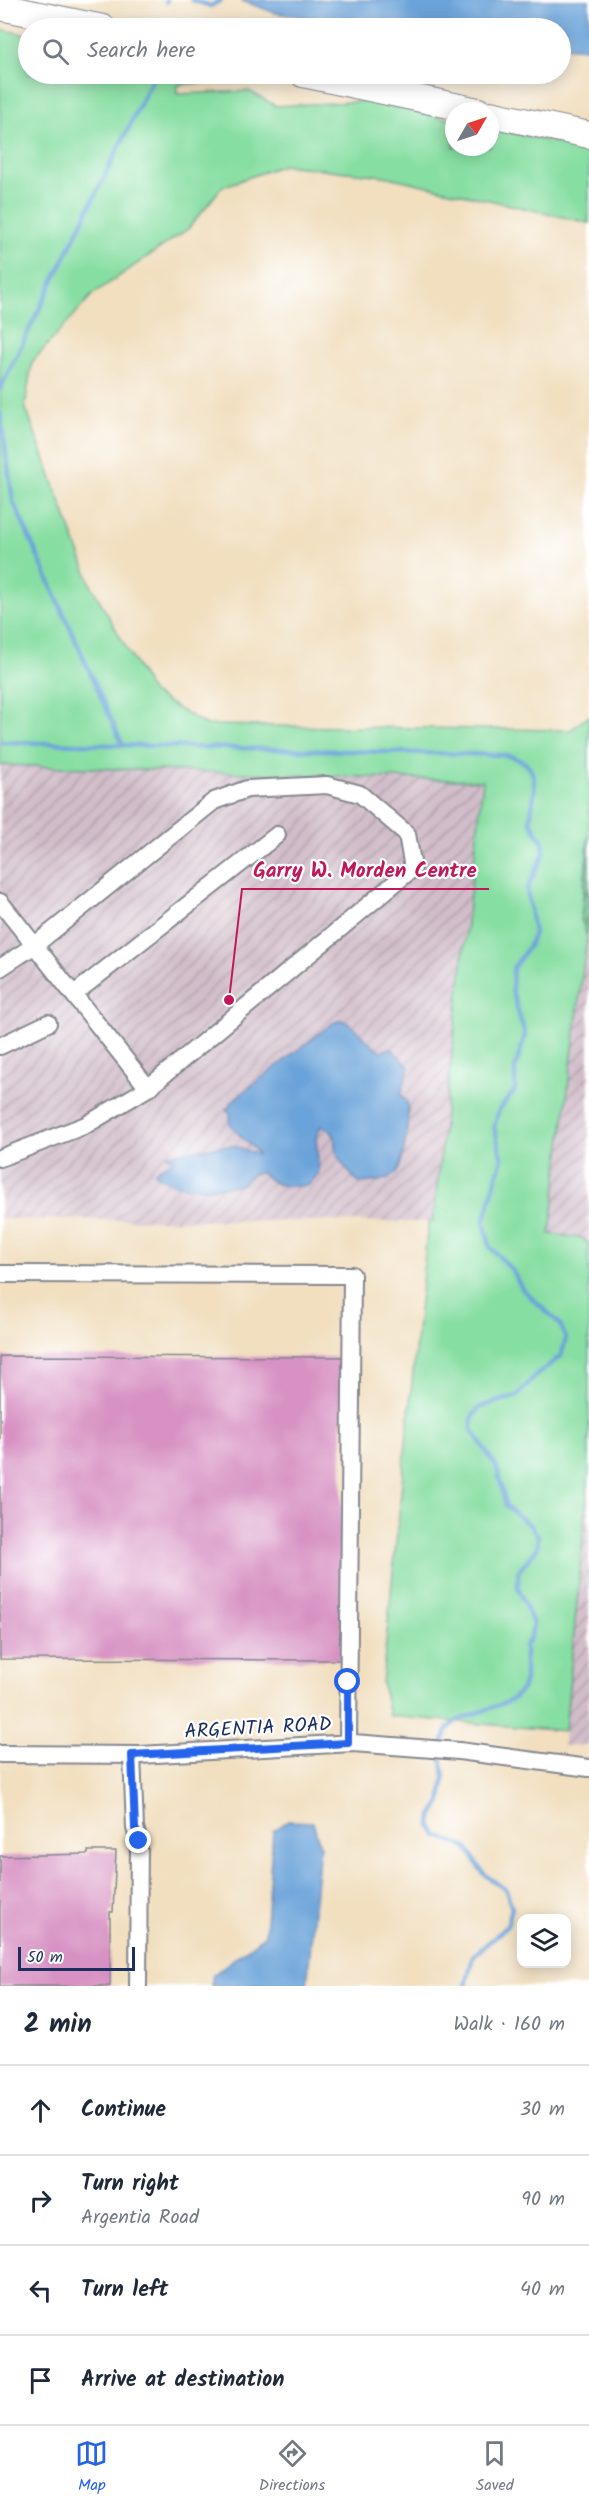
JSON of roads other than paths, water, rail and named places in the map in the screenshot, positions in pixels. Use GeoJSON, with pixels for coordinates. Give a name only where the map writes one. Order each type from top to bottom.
{"type":"FeatureCollection","features":[{"type":"Feature","properties":{"kind":"highway"},"geometry":{"type":"LineString","coordinates":[[0,7],[54,18]]}},
{"type":"Feature","properties":{"kind":"highway"},"geometry":{"type":"LineString","coordinates":[[350,84],[445,104]]}},
{"type":"Feature","properties":{"kind":"highway"},"geometry":{"type":"LineString","coordinates":[[499,116],[589,135]]}},
{"type":"Feature","properties":{"kind":"street"},"geometry":{"type":"LineString","coordinates":[[0,968],[35,945],[214,801],[247,789],[327,785],[360,794],[407,834],[413,868],[148,1088],[86,1125],[0,1158]]}},
{"type":"Feature","properties":{"kind":"street"},"geometry":{"type":"LineString","coordinates":[[74,994],[277,835]]}},
{"type":"Feature","properties":{"kind":"street"},"geometry":{"type":"LineString","coordinates":[[0,902],[148,1088]]}},
{"type":"Feature","properties":{"kind":"street"},"geometry":{"type":"LineString","coordinates":[[0,1046],[48,1023]]}},
{"type":"Feature","properties":{"kind":"street"},"geometry":{"type":"LineString","coordinates":[[0,1274],[352,1275],[348,1743]]}},
{"type":"Feature","properties":{"kind":"street","name":"ARGENTIA ROAD"},"geometry":{"type":"LineString","coordinates":[[0,1754],[132,1755],[348,1743],[459,1751],[589,1768]]}},
{"type":"Feature","properties":{"kind":"street"},"geometry":{"type":"LineString","coordinates":[[132,1755],[135,1828],[139,1841],[138,1986]]}},
{"type":"Feature","properties":{"kind":"water"},"geometry":{"type":"Polygon","coordinates":[[[240,0],[589,0],[589,49],[571,48],[571,18],[311,18],[275,13],[240,0]]]}},
{"type":"Feature","properties":{"kind":"water"},"geometry":{"type":"Polygon","coordinates":[[[342,1020],[376,1048],[382,1051],[391,1048],[409,1067],[401,1095],[407,1101],[408,1108],[406,1140],[395,1174],[382,1180],[359,1183],[345,1168],[338,1156],[335,1137],[330,1130],[321,1126],[316,1137],[319,1173],[309,1185],[278,1184],[263,1173],[252,1174],[243,1184],[198,1188],[175,1184],[156,1174],[155,1171],[173,1160],[167,1155],[170,1154],[235,1146],[258,1155],[232,1127],[229,1122],[231,1113],[226,1108],[231,1107],[231,1103],[237,1097],[333,1023],[342,1020]]]}},
{"type":"Feature","properties":{"kind":"water"},"geometry":{"type":"Polygon","coordinates":[[[288,1821],[313,1822],[320,1846],[307,1986],[211,1986],[213,1975],[265,1935],[273,1831],[288,1821]]]}},
{"type":"Feature","properties":{"kind":"waterway"},"geometry":{"type":"LineString","coordinates":[[192,0],[211,6],[221,0]]}},
{"type":"Feature","properties":{"kind":"waterway"},"geometry":{"type":"LineString","coordinates":[[0,389],[150,84]]}},
{"type":"Feature","properties":{"kind":"waterway"},"geometry":{"type":"LineString","coordinates":[[0,412],[13,501],[123,746]]}},
{"type":"Feature","properties":{"kind":"waterway"},"geometry":{"type":"LineString","coordinates":[[0,742],[503,755],[526,763],[531,770],[534,788],[530,821],[543,842],[544,853],[527,889],[534,933],[529,946],[513,968],[512,990],[525,1035],[515,1069],[515,1090],[499,1110],[494,1127],[502,1158],[484,1222],[490,1247],[512,1270],[522,1289],[560,1324],[566,1339],[561,1356],[535,1376],[517,1396],[480,1407],[472,1417],[472,1430],[497,1468],[506,1506],[532,1527],[538,1536],[537,1548],[518,1572],[518,1587],[533,1624],[531,1637],[525,1646],[525,1680],[522,1689],[507,1702],[456,1721],[448,1729],[441,1746]]}},
{"type":"Feature","properties":{"kind":"waterway"},"geometry":{"type":"LineString","coordinates":[[441,1754],[444,1777],[441,1802],[432,1816],[431,1827],[437,1836],[466,1847],[484,1874],[506,1890],[512,1908],[507,1926],[473,1956],[466,1986]]}},
{"type":"Feature","properties":{"kind":"place","name":"Garry W. Morden Centre"},"geometry":{"type":"Point","coordinates":[229,1000]}}]}
